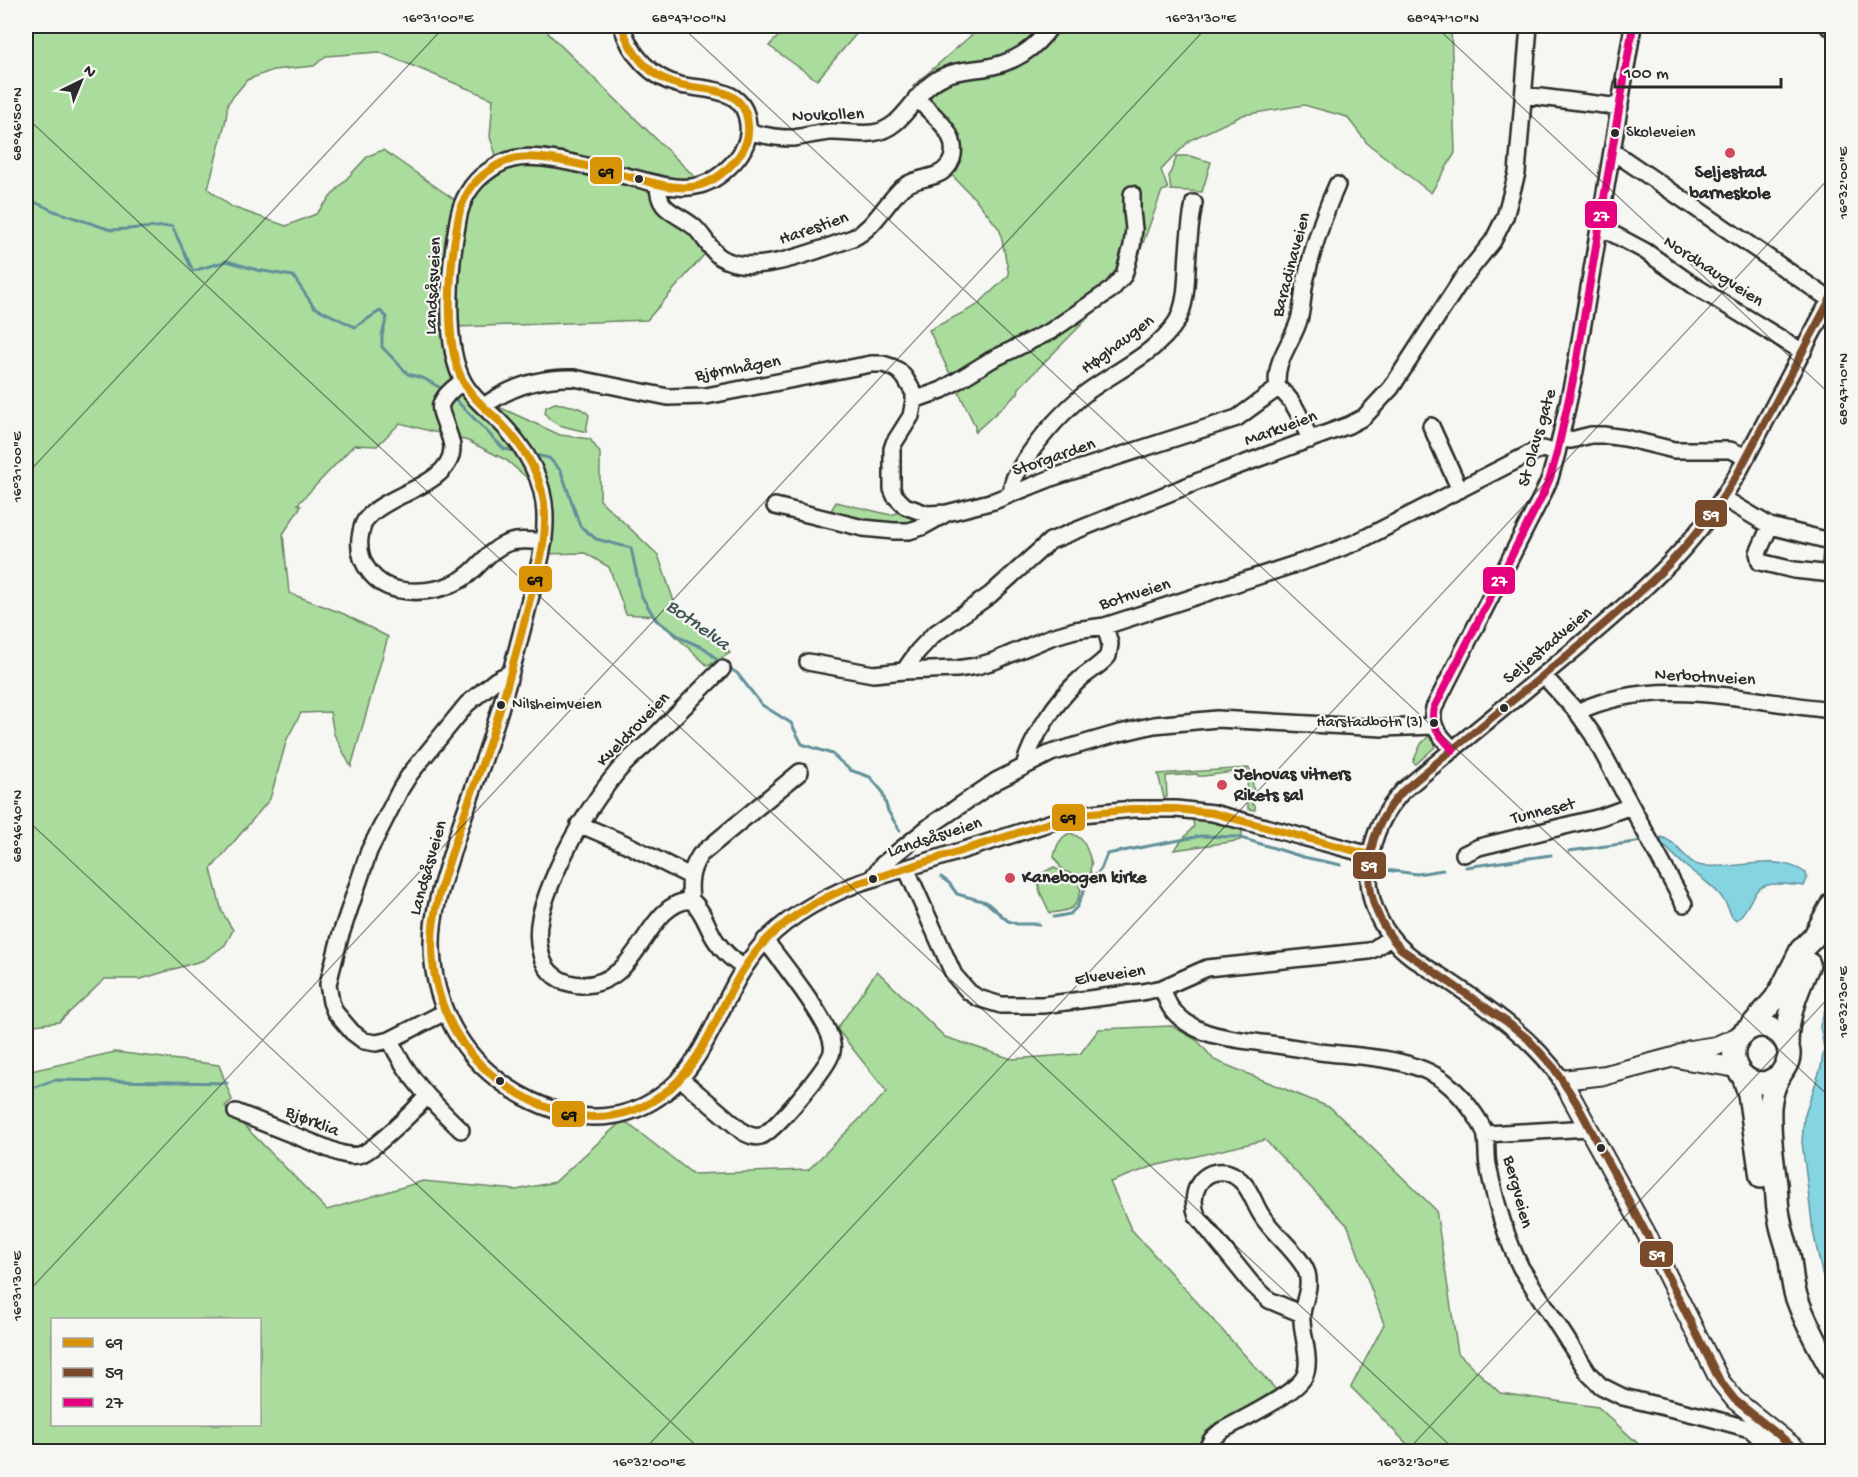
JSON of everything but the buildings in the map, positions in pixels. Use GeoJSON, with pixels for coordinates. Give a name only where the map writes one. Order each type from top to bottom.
{"type":"FeatureCollection","features":[{"type":"Feature","properties":{"kind":"highway"},"geometry":{"type":"LineString","coordinates":[[1833,904],[1814,937],[1800,950],[1783,986],[1767,1010],[1744,1033],[1733,1048],[1733,1055],[1749,1094],[1760,1172],[1782,1263],[1791,1278],[1805,1319],[1833,1370]]}},
{"type":"Feature","properties":{"kind":"highway"},"geometry":{"type":"LineString","coordinates":[[1791,1278],[1790,1261],[1779,1218],[1770,1124],[1772,1094],[1789,1057],[1787,1024],[1791,1008],[1813,956],[1814,937]]}},
{"type":"Feature","properties":{"kind":"highway"},"geometry":{"type":"LineString","coordinates":[[1744,1033],[1762,1026],[1771,1028],[1787,1043]]}},
{"type":"Feature","properties":{"kind":"highway"},"geometry":{"type":"LineString","coordinates":[[1739,1072],[1751,1081],[1760,1083],[1780,1076]]}},
{"type":"Feature","properties":{"kind":"main road"},"geometry":{"type":"LineString","coordinates":[[1744,1033],[1716,1046],[1690,1050],[1674,1057],[1606,1075],[1562,1080],[1647,1235],[1720,1381],[1735,1400],[1800,1452]]}},
{"type":"Feature","properties":{"kind":"main road"},"geometry":{"type":"LineString","coordinates":[[1674,1057],[1692,1062],[1714,1063],[1739,1072]]}},
{"type":"Feature","properties":{"kind":"main road"},"geometry":{"type":"LineString","coordinates":[[1576,1102],[1606,1075]]}},
{"type":"Feature","properties":{"kind":"street"},"geometry":{"type":"LineString","coordinates":[[622,26],[634,55],[656,75],[679,84],[726,92],[734,98],[745,113],[748,132]]}},
{"type":"Feature","properties":{"kind":"street","name":"Novkollen"},"geometry":{"type":"LineString","coordinates":[[748,132],[792,138],[829,132],[875,134],[897,122],[916,98],[931,84],[946,75],[1013,60],[1029,51],[1051,26]]}},
{"type":"Feature","properties":{"kind":"street","name":"Markveien"},"geometry":{"type":"LineString","coordinates":[[904,671],[933,635],[990,595],[1050,541],[1224,471],[1357,422],[1371,410],[1390,388],[1460,282],[1493,241],[1505,218],[1517,173],[1529,26]]}},
{"type":"Feature","properties":{"kind":"street","name":"St Olavs gate"},"geometry":{"type":"LineString","coordinates":[[1433,726],[1434,708],[1550,478],[1580,345],[1633,26]]}},
{"type":"Feature","properties":{"kind":"street"},"geometry":{"type":"LineString","coordinates":[[1828,26],[1833,28]]}},
{"type":"Feature","properties":{"kind":"street"},"geometry":{"type":"LineString","coordinates":[[1524,95],[1620,107]]}},
{"type":"Feature","properties":{"kind":"street","name":"Harestien"},"geometry":{"type":"LineString","coordinates":[[658,184],[661,205],[696,228],[723,259],[737,264],[778,262],[853,238],[863,233],[871,225],[904,186],[938,174],[949,165],[954,150],[950,134],[916,98]]}},
{"type":"Feature","properties":{"kind":"street","name":"Landsåsveien"},"geometry":{"type":"LineString","coordinates":[[748,132],[740,154],[733,164],[709,182],[687,188],[526,157],[502,163],[482,176],[467,194],[460,211],[451,284],[451,341],[456,365],[463,381],[520,445],[533,465],[545,505],[544,542],[511,672],[437,903],[432,930],[433,963],[445,1012],[468,1052],[503,1085],[527,1099],[572,1114],[597,1117],[623,1114],[653,1101],[681,1079],[702,1050],[744,968],[765,940],[786,922],[846,888],[1082,814],[1133,808],[1213,813],[1370,855]]}},
{"type":"Feature","properties":{"kind":"street"},"geometry":{"type":"LineString","coordinates":[[1612,151],[1832,299]]}},
{"type":"Feature","properties":{"kind":"street","name":"Baradinaveien"},"geometry":{"type":"LineString","coordinates":[[1278,388],[1278,365],[1298,324],[1305,283],[1330,200],[1337,185]]}},
{"type":"Feature","properties":{"kind":"street"},"geometry":{"type":"LineString","coordinates":[[947,513],[927,514],[905,506],[895,496],[892,489],[892,449],[912,416],[914,400],[942,390],[991,360],[1052,332],[1112,289],[1124,275],[1132,246],[1134,229],[1132,194]]}},
{"type":"Feature","properties":{"kind":"street","name":"Høghaugen"},"geometry":{"type":"LineString","coordinates":[[1012,493],[1011,488],[1015,477],[1034,447],[1055,422],[1086,394],[1151,348],[1176,323],[1184,299],[1194,203]]}},
{"type":"Feature","properties":{"kind":"street","name":"Nordhaugveien"},"geometry":{"type":"LineString","coordinates":[[1600,227],[1646,251],[1693,285],[1803,352]]}},
{"type":"Feature","properties":{"kind":"street","name":"Seljestadveien"},"geometry":{"type":"LineString","coordinates":[[1390,937],[1371,896],[1368,875],[1370,855],[1378,826],[1394,800],[1544,676],[1657,577],[1694,538],[1723,498],[1747,457],[1832,299]]}},
{"type":"Feature","properties":{"kind":"street","name":"Bjørnhågen"},"geometry":{"type":"LineString","coordinates":[[484,406],[499,395],[524,384],[558,378],[574,378],[668,397],[689,397],[706,396],[871,364],[883,364],[899,371],[914,393],[914,400]]}},
{"type":"Feature","properties":{"kind":"street"},"geometry":{"type":"LineString","coordinates":[[463,381],[446,396],[441,408],[452,443],[449,459],[442,470],[432,478],[368,517],[361,531],[359,544],[365,566],[371,575],[382,584],[401,590],[416,591],[443,587],[459,580],[507,543],[544,542]]}},
{"type":"Feature","properties":{"kind":"street"},"geometry":{"type":"LineString","coordinates":[[1278,388],[1285,393],[1295,407],[1310,440]]}},
{"type":"Feature","properties":{"kind":"street","name":"Storgarden"},"geometry":{"type":"LineString","coordinates":[[775,506],[850,525],[909,531],[922,527],[947,513],[994,501],[1076,470],[1237,418],[1278,388]]}},
{"type":"Feature","properties":{"kind":"street"},"geometry":{"type":"LineString","coordinates":[[1431,426],[1460,489]]}},
{"type":"Feature","properties":{"kind":"street","name":"Botnveien"},"geometry":{"type":"LineString","coordinates":[[808,662],[864,674],[977,666],[1051,637],[1075,630],[1106,626],[1323,555],[1373,535],[1539,450],[1591,435],[1636,440],[1674,450],[1730,450],[1747,457]]}},
{"type":"Feature","properties":{"kind":"street"},"geometry":{"type":"LineString","coordinates":[[1723,498],[1770,526],[1830,541],[1832,575],[1794,570],[1760,562],[1758,553],[1770,526]]}},
{"type":"Feature","properties":{"kind":"street"},"geometry":{"type":"LineString","coordinates":[[1024,765],[1044,724],[1065,696],[1077,682],[1108,656],[1110,644],[1106,626]]}},
{"type":"Feature","properties":{"kind":"street","name":"Kveldroveien"},"geometry":{"type":"LineString","coordinates":[[691,900],[683,901],[666,911],[625,966],[615,975],[602,981],[578,985],[558,979],[546,967],[541,957],[537,933],[539,917],[554,875],[579,824],[620,770],[722,669]]}},
{"type":"Feature","properties":{"kind":"street"},"geometry":{"type":"LineString","coordinates":[[445,1012],[383,1042],[364,1041],[347,1027],[335,1012],[328,984],[354,893],[369,851],[390,808],[410,774],[467,704],[487,686],[511,672]]}},
{"type":"Feature","properties":{"kind":"street"},"geometry":{"type":"LineString","coordinates":[[1544,676],[1577,712],[1593,735],[1684,904]]}},
{"type":"Feature","properties":{"kind":"street","name":"Nerbotnveien"},"geometry":{"type":"LineString","coordinates":[[1577,712],[1622,697],[1666,693],[1745,698],[1833,710]]}},
{"type":"Feature","properties":{"kind":"street"},"geometry":{"type":"LineString","coordinates":[[872,879],[883,864],[944,815],[996,781],[1024,765],[1063,748],[1126,731],[1154,725],[1217,719],[1383,728],[1433,726],[1453,750]]}},
{"type":"Feature","properties":{"kind":"street"},"geometry":{"type":"LineString","coordinates":[[744,968],[728,958],[716,941],[698,906],[691,900],[690,876],[695,864],[706,849],[800,771]]}},
{"type":"Feature","properties":{"kind":"street","name":"Tunneset"},"geometry":{"type":"LineString","coordinates":[[1464,854],[1479,847],[1601,817],[1631,806]]}},
{"type":"Feature","properties":{"kind":"street"},"geometry":{"type":"LineString","coordinates":[[579,824],[626,844],[690,876]]}},
{"type":"Feature","properties":{"kind":"street","name":"Elveveien"},"geometry":{"type":"LineString","coordinates":[[906,868],[954,975],[969,992],[978,998],[1000,1005],[1033,1006],[1142,992],[1162,988],[1207,968],[1369,951],[1390,937]]}},
{"type":"Feature","properties":{"kind":"street"},"geometry":{"type":"LineString","coordinates":[[1390,937],[1411,956],[1528,1039],[1562,1080]]}},
{"type":"Feature","properties":{"kind":"street"},"geometry":{"type":"LineString","coordinates":[[681,1079],[743,1132],[756,1137],[767,1133],[773,1127],[813,1082],[831,1057],[830,1035],[807,997],[765,940]]}},
{"type":"Feature","properties":{"kind":"street","name":"Bergveien"},"geometry":{"type":"LineString","coordinates":[[1162,988],[1170,1007],[1179,1017],[1201,1031],[1217,1036],[1288,1048],[1388,1061],[1427,1070],[1440,1077],[1469,1107],[1485,1134],[1487,1162],[1498,1212],[1513,1253],[1589,1374],[1601,1386],[1623,1397],[1750,1430],[1775,1452]]}},
{"type":"Feature","properties":{"kind":"street"},"geometry":{"type":"LineString","coordinates":[[383,1042],[426,1097],[461,1130]]}},
{"type":"Feature","properties":{"kind":"street","name":"Bjørklia"},"geometry":{"type":"LineString","coordinates":[[236,1112],[339,1153],[353,1156],[363,1154],[374,1146],[426,1097]]}},
{"type":"Feature","properties":{"kind":"street"},"geometry":{"type":"LineString","coordinates":[[1485,1134],[1589,1128]]}},
{"type":"Feature","properties":{"kind":"street"},"geometry":{"type":"LineString","coordinates":[[1204,1452],[1212,1438],[1221,1431],[1271,1404],[1299,1384],[1306,1375],[1302,1314],[1309,1284],[1306,1271],[1297,1257],[1262,1216],[1245,1185],[1237,1177],[1226,1172],[1208,1176],[1199,1184],[1194,1194],[1193,1206],[1197,1216],[1251,1283],[1269,1300],[1302,1314]]}},
{"type":"Feature","properties":{"kind":"green space"},"geometry":{"type":"Polygon","coordinates":[[[26,26],[552,26],[548,33],[700,182],[649,180],[710,248],[647,320],[457,327],[463,380],[491,407],[497,406],[560,435],[590,439],[600,453],[600,500],[658,555],[678,613],[710,631],[730,653],[708,666],[654,616],[626,614],[609,567],[585,553],[543,554],[538,487],[506,460],[468,441],[400,423],[377,446],[354,445],[298,504],[301,506],[283,534],[289,593],[344,614],[388,637],[351,767],[334,734],[330,712],[301,713],[287,739],[270,799],[211,869],[222,912],[233,930],[225,945],[204,960],[141,979],[105,979],[59,1022],[26,1026],[26,26]],[[379,52],[326,56],[314,66],[273,70],[247,80],[228,103],[208,189],[232,207],[286,226],[316,214],[368,156],[383,150],[458,202],[499,164],[490,137],[493,99],[379,52]]]}},
{"type":"Feature","properties":{"kind":"green space"},"geometry":{"type":"Polygon","coordinates":[[[788,26],[863,26],[817,80],[769,46],[788,26]]]}},
{"type":"Feature","properties":{"kind":"green space"},"geometry":{"type":"Polygon","coordinates":[[[982,26],[1451,26],[1455,153],[1431,193],[1367,143],[1347,117],[1304,105],[1243,115],[1190,140],[1161,170],[1168,189],[1162,191],[1132,273],[1019,388],[1018,393],[975,432],[975,426],[929,330],[976,306],[1009,275],[1000,230],[978,202],[943,166],[951,131],[913,86],[982,26]]]}},
{"type":"Feature","properties":{"kind":"green space"},"geometry":{"type":"Polygon","coordinates":[[[1177,156],[1190,156],[1211,162],[1202,192],[1171,190],[1169,176],[1177,156]]]}},
{"type":"Feature","properties":{"kind":"green space"},"geometry":{"type":"Polygon","coordinates":[[[555,403],[569,405],[586,412],[589,415],[586,432],[563,426],[548,418],[545,413],[546,407],[555,403]]]}},
{"type":"Feature","properties":{"kind":"green space"},"geometry":{"type":"Polygon","coordinates":[[[836,502],[891,515],[906,510],[935,518],[889,528],[829,514],[836,502]]]}},
{"type":"Feature","properties":{"kind":"green space"},"geometry":{"type":"Polygon","coordinates":[[[1429,736],[1434,739],[1435,747],[1416,764],[1413,762],[1421,744],[1429,736]]]}},
{"type":"Feature","properties":{"kind":"green space"},"geometry":{"type":"Polygon","coordinates":[[[1249,768],[1255,801],[1252,802],[1255,810],[1248,809],[1247,770],[1204,776],[1197,774],[1166,776],[1167,797],[1165,798],[1158,774],[1249,768]]]}},
{"type":"Feature","properties":{"kind":"green space"},"geometry":{"type":"Polygon","coordinates":[[[1192,816],[1209,818],[1239,827],[1242,831],[1242,839],[1174,850],[1194,826],[1192,816]]]}},
{"type":"Feature","properties":{"kind":"green space"},"geometry":{"type":"Polygon","coordinates":[[[1070,833],[1085,844],[1091,862],[1091,874],[1083,886],[1079,886],[1081,890],[1074,906],[1067,910],[1050,913],[1040,892],[1037,876],[1054,867],[1066,876],[1071,878],[1076,876],[1063,871],[1054,857],[1059,842],[1070,833]]]}},
{"type":"Feature","properties":{"kind":"green space"},"geometry":{"type":"Polygon","coordinates":[[[877,971],[945,1037],[1012,1059],[1080,1054],[1099,1029],[1172,1026],[1198,1041],[1214,1060],[1331,1108],[1436,1210],[1458,1353],[1500,1393],[1598,1407],[1646,1451],[1414,1451],[1351,1387],[1384,1324],[1348,1226],[1265,1140],[1154,1166],[1110,1182],[1131,1229],[1278,1392],[1200,1451],[26,1451],[26,1072],[115,1052],[219,1065],[232,1100],[225,1106],[327,1210],[423,1181],[516,1190],[555,1182],[623,1120],[693,1174],[808,1170],[887,1092],[837,1029],[877,971]]]}},
{"type":"Feature","properties":{"kind":"water"},"geometry":{"type":"Polygon","coordinates":[[[1661,837],[1671,842],[1688,859],[1698,865],[1786,864],[1806,873],[1807,879],[1804,886],[1776,884],[1757,890],[1737,920],[1732,917],[1720,895],[1661,843],[1661,837]]]}},
{"type":"Feature","properties":{"kind":"water"},"geometry":{"type":"Polygon","coordinates":[[[1832,985],[1832,1297],[1822,1273],[1813,1231],[1802,1142],[1804,1118],[1821,1067],[1824,1048],[1820,1026],[1832,985]]]}},
{"type":"Feature","properties":{"kind":"waterway","name":"Botnelva"},"geometry":{"type":"LineString","coordinates":[[26,198],[54,211],[111,230],[172,226],[193,271],[227,261],[257,270],[293,276],[314,307],[355,327],[380,311],[387,317],[382,335],[382,347],[408,374],[425,379],[444,390]]}},
{"type":"Feature","properties":{"kind":"waterway","name":"Botnelva"},"geometry":{"type":"LineString","coordinates":[[452,396],[504,449],[516,451]]}},
{"type":"Feature","properties":{"kind":"waterway","name":"Botnelva"},"geometry":{"type":"LineString","coordinates":[[531,454],[549,458],[561,471],[580,526],[596,539],[631,548],[641,595],[656,620],[683,639],[706,649],[720,663],[737,673],[762,705],[791,723],[802,744],[832,754],[850,770],[870,777],[882,791],[888,811],[900,831]]}},
{"type":"Feature","properties":{"kind":"waterway","name":"Botnelva"},"geometry":{"type":"LineString","coordinates":[[1054,917],[1070,914],[1077,907],[1085,888],[1101,869],[1107,854],[1201,836],[1238,837],[1303,857],[1341,865]]}},
{"type":"Feature","properties":{"kind":"waterway","name":"Botnelva"},"geometry":{"type":"LineString","coordinates":[[1569,851],[1643,841]]}},
{"type":"Feature","properties":{"kind":"waterway","name":"Botnelva"},"geometry":{"type":"LineString","coordinates":[[1466,867],[1551,855]]}},
{"type":"Feature","properties":{"kind":"waterway","name":"Botnelva"},"geometry":{"type":"LineString","coordinates":[[1386,870],[1417,874],[1443,870]]}},
{"type":"Feature","properties":{"kind":"waterway","name":"Botnelva"},"geometry":{"type":"LineString","coordinates":[[941,877],[957,894],[986,902],[1008,921],[1017,924],[1039,924]]}},
{"type":"Feature","properties":{"kind":"waterway"},"geometry":{"type":"LineString","coordinates":[[26,1090],[55,1080],[227,1083]]}},
{"type":"Feature","properties":{"kind":"transit line","name":"69"},"geometry":{"type":"LineString","coordinates":[[622,26],[636,55],[660,77],[680,85],[713,90],[733,97],[745,112],[748,131],[746,143],[728,168],[707,183],[696,186],[662,185],[575,163],[525,157],[506,161],[481,176],[468,193],[462,206],[452,258],[450,303],[450,326],[457,367],[471,393],[507,430],[532,465],[542,491],[545,521],[539,564],[511,673],[446,872],[435,915],[432,944],[436,983],[449,1019],[469,1052],[497,1079],[518,1094],[557,1111],[595,1117],[612,1116],[636,1109],[652,1102],[676,1083],[702,1048],[742,971],[755,953],[776,930],[802,911],[859,883],[1082,814],[1133,809],[1176,809],[1213,813],[1370,855]]}},
{"type":"Feature","properties":{"kind":"transit line","name":"27"},"geometry":{"type":"LineString","coordinates":[[1453,750],[1435,726],[1434,708],[1543,494],[1557,453],[1575,371],[1633,26]]}},
{"type":"Feature","properties":{"kind":"transit line","name":"59"},"geometry":{"type":"LineString","coordinates":[[1800,1452],[1735,1400],[1720,1381],[1647,1235],[1576,1102],[1554,1068],[1528,1039],[1507,1022],[1401,949],[1377,911],[1371,890],[1369,870],[1371,849],[1378,829],[1388,809],[1403,791],[1627,604],[1668,566],[1704,523],[1738,473],[1832,296]]}},
{"type":"Feature","properties":{"kind":"place","name":"Skoleveien"},"geometry":{"type":"Point","coordinates":[1615,133]}},
{"type":"Feature","properties":{"kind":"place","name":"Seljestad barneskole"},"geometry":{"type":"Point","coordinates":[1730,153]}},
{"type":"Feature","properties":{"kind":"place","name":"Nilsheimveien"},"geometry":{"type":"Point","coordinates":[501,705]}},
{"type":"Feature","properties":{"kind":"place","name":"Harstadbotn (3)"},"geometry":{"type":"Point","coordinates":[1434,723]}},
{"type":"Feature","properties":{"kind":"place","name":"Jehovas vitners Rikets sal"},"geometry":{"type":"Point","coordinates":[1222,785]}},
{"type":"Feature","properties":{"kind":"place","name":"Kanebogen kirke"},"geometry":{"type":"Point","coordinates":[1010,878]}}]}
